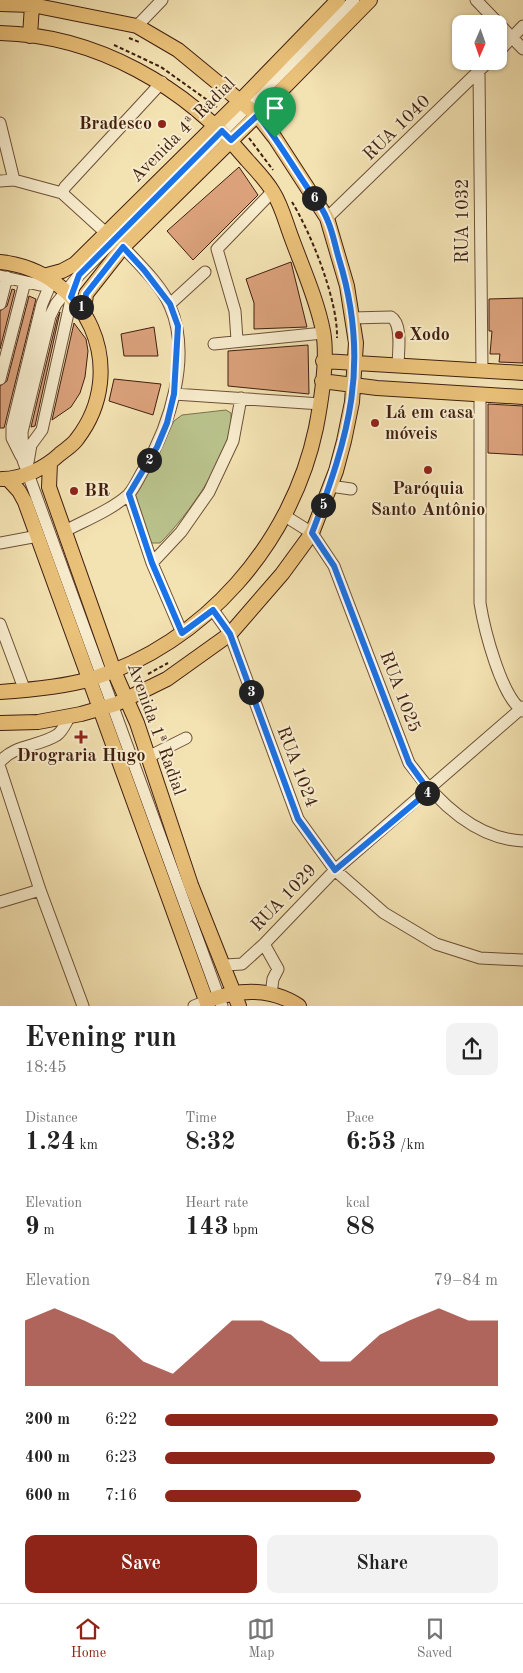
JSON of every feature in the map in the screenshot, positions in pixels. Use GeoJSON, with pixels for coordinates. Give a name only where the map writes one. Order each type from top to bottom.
{"type":"FeatureCollection","features":[{"type":"Feature","properties":{"kind":"main road","name":"Avenida 4ª Radial"},"geometry":{"type":"LineString","coordinates":[[58,287],[62,271],[75,264],[106,233],[223,132],[249,107],[338,0]]}},
{"type":"Feature","properties":{"kind":"main road","name":"Avenida 4ª Radial"},"geometry":{"type":"LineString","coordinates":[[84,311],[86,294],[123,247],[223,132],[370,0]]}},
{"type":"Feature","properties":{"kind":"main road"},"geometry":{"type":"LineString","coordinates":[[28,3],[30,36]]}},
{"type":"Feature","properties":{"kind":"main road"},"geometry":{"type":"LineString","coordinates":[[0,4],[28,3],[133,32],[178,50],[249,107],[275,138],[327,218],[347,286],[356,343],[353,385],[344,441],[330,486],[312,533],[282,574],[230,634],[167,679],[126,700],[70,716],[38,722],[0,724]]}},
{"type":"Feature","properties":{"kind":"main road"},"geometry":{"type":"LineString","coordinates":[[0,33],[30,36],[73,45],[113,58],[162,82],[223,132],[273,192],[306,276],[323,333],[329,361],[322,381],[321,404],[310,455],[285,516],[250,569],[213,610],[182,633],[132,663],[101,675],[25,691],[0,692]]}},
{"type":"Feature","properties":{"kind":"main road"},"geometry":{"type":"LineString","coordinates":[[0,262],[18,264],[58,287],[84,311],[96,337],[101,373],[95,408],[77,439],[50,463],[29,474],[4,479]]}},
{"type":"Feature","properties":{"kind":"main road"},"geometry":{"type":"LineString","coordinates":[[329,361],[523,373]]}},
{"type":"Feature","properties":{"kind":"main road"},"geometry":{"type":"LineString","coordinates":[[322,381],[353,385],[523,397]]}},
{"type":"Feature","properties":{"kind":"main road","name":"Avenida 1ª Radial"},"geometry":{"type":"LineString","coordinates":[[50,463],[49,487],[66,531],[101,675],[106,707],[212,1003]]}},
{"type":"Feature","properties":{"kind":"main road","name":"Avenida 1ª Radial"},"geometry":{"type":"LineString","coordinates":[[4,479],[19,491],[25,502],[38,536],[101,675],[126,700],[148,757],[191,884],[239,1006]]}},
{"type":"Feature","properties":{"kind":"main road"},"geometry":{"type":"LineString","coordinates":[[212,1003],[234,992],[264,997],[286,997],[299,1006]]}},
{"type":"Feature","properties":{"kind":"street"},"geometry":{"type":"LineString","coordinates":[[133,32],[162,0]]}},
{"type":"Feature","properties":{"kind":"street"},"geometry":{"type":"LineString","coordinates":[[249,107],[354,0]]}},
{"type":"Feature","properties":{"kind":"street"},"geometry":{"type":"LineString","coordinates":[[476,0],[523,49]]}},
{"type":"Feature","properties":{"kind":"street"},"geometry":{"type":"LineString","coordinates":[[508,41],[523,26]]}},
{"type":"Feature","properties":{"kind":"street","name":"RUA 1040"},"geometry":{"type":"LineString","coordinates":[[327,218],[479,72]]}},
{"type":"Feature","properties":{"kind":"street","name":"RUA 1032"},"geometry":{"type":"LineString","coordinates":[[479,72],[482,370]]}},
{"type":"Feature","properties":{"kind":"street"},"geometry":{"type":"LineString","coordinates":[[62,193],[65,187],[162,82]]}},
{"type":"Feature","properties":{"kind":"street"},"geometry":{"type":"LineString","coordinates":[[0,123],[14,180]]}},
{"type":"Feature","properties":{"kind":"street"},"geometry":{"type":"LineString","coordinates":[[1,299],[3,276],[25,282],[58,287],[71,282],[223,132]]}},
{"type":"Feature","properties":{"kind":"street"},"geometry":{"type":"LineString","coordinates":[[0,181],[14,180],[62,193],[106,233]]}},
{"type":"Feature","properties":{"kind":"street"},"geometry":{"type":"LineString","coordinates":[[237,340],[235,311],[217,249],[273,192]]}},
{"type":"Feature","properties":{"kind":"street"},"geometry":{"type":"LineString","coordinates":[[66,531],[129,494],[157,447],[167,423],[174,394],[178,326],[170,304],[144,270],[123,247]]}},
{"type":"Feature","properties":{"kind":"street"},"geometry":{"type":"LineString","coordinates":[[170,304],[205,272]]}},
{"type":"Feature","properties":{"kind":"street"},"geometry":{"type":"LineString","coordinates":[[79,275],[58,287],[42,304],[12,427],[11,439],[29,474],[101,675]]}},
{"type":"Feature","properties":{"kind":"street"},"geometry":{"type":"LineString","coordinates":[[0,379],[25,282]]}},
{"type":"Feature","properties":{"kind":"street"},"geometry":{"type":"LineString","coordinates":[[29,474],[28,459],[31,445],[42,430],[58,287]]}},
{"type":"Feature","properties":{"kind":"street"},"geometry":{"type":"LineString","coordinates":[[11,439],[50,316],[56,304],[58,287]]}},
{"type":"Feature","properties":{"kind":"street"},"geometry":{"type":"LineString","coordinates":[[352,318],[391,317],[395,319],[398,325],[398,366]]}},
{"type":"Feature","properties":{"kind":"street"},"geometry":{"type":"LineString","coordinates":[[214,344],[237,340],[323,333]]}},
{"type":"Feature","properties":{"kind":"street"},"geometry":{"type":"LineString","coordinates":[[174,394],[321,404]]}},
{"type":"Feature","properties":{"kind":"street"},"geometry":{"type":"LineString","coordinates":[[480,395],[480,603],[484,628],[507,694],[522,709]]}},
{"type":"Feature","properties":{"kind":"street"},"geometry":{"type":"LineString","coordinates":[[152,563],[181,532],[209,492],[233,441],[241,398]]}},
{"type":"Feature","properties":{"kind":"street"},"geometry":{"type":"LineString","coordinates":[[11,439],[35,435],[42,430]]}},
{"type":"Feature","properties":{"kind":"street"},"geometry":{"type":"LineString","coordinates":[[330,486],[351,490]]}},
{"type":"Feature","properties":{"kind":"street"},"geometry":{"type":"LineString","coordinates":[[129,494],[152,563],[182,633]]}},
{"type":"Feature","properties":{"kind":"street","name":"RUA 1025"},"geometry":{"type":"LineString","coordinates":[[285,516],[312,533],[334,566],[409,763],[429,791],[459,816],[488,833],[523,841]]}},
{"type":"Feature","properties":{"kind":"street"},"geometry":{"type":"LineString","coordinates":[[0,543],[38,536]]}},
{"type":"Feature","properties":{"kind":"street","name":"RUA 1024"},"geometry":{"type":"LineString","coordinates":[[213,610],[230,634],[298,819],[335,870],[384,913],[436,944],[480,958],[523,960]]}},
{"type":"Feature","properties":{"kind":"street"},"geometry":{"type":"LineString","coordinates":[[0,624],[25,691]]}},
{"type":"Feature","properties":{"kind":"street","name":"RUA 1029"},"geometry":{"type":"LineString","coordinates":[[224,965],[242,964],[264,944],[335,870],[522,709]]}},
{"type":"Feature","properties":{"kind":"street"},"geometry":{"type":"LineString","coordinates":[[0,762],[6,754],[56,735],[70,716]]}},
{"type":"Feature","properties":{"kind":"street"},"geometry":{"type":"LineString","coordinates":[[148,757],[186,738]]}},
{"type":"Feature","properties":{"kind":"street"},"geometry":{"type":"LineString","coordinates":[[0,768],[40,890],[84,1006]]}},
{"type":"Feature","properties":{"kind":"street"},"geometry":{"type":"LineString","coordinates":[[0,902],[40,890]]}},
{"type":"Feature","properties":{"kind":"street"},"geometry":{"type":"LineString","coordinates":[[264,944],[278,969],[264,997]]}},
{"type":"Feature","properties":{"kind":"path"},"geometry":{"type":"LineString","coordinates":[[133,32],[144,45]]}},
{"type":"Feature","properties":{"kind":"path"},"geometry":{"type":"LineString","coordinates":[[329,361],[337,337]]}},
{"type":"Feature","properties":{"kind":"path"},"geometry":{"type":"LineString","coordinates":[[141,677],[176,658]]}},
{"type":"Feature","properties":{"kind":"green space"},"geometry":{"type":"Polygon","coordinates":[[[226,410],[231,413],[230,428],[225,446],[207,483],[171,532],[160,543],[151,543],[148,540],[135,496],[135,490],[155,460],[174,421],[182,415],[226,410]]]}},
{"type":"Feature","properties":{"kind":"building"},"geometry":{"type":"Polygon","coordinates":[[[239,167],[258,195],[193,260],[167,231],[239,167]]]}},
{"type":"Feature","properties":{"kind":"building"},"geometry":{"type":"Polygon","coordinates":[[[291,262],[307,327],[254,329],[254,303],[246,279],[291,262]]]}},
{"type":"Feature","properties":{"kind":"building"},"geometry":{"type":"Polygon","coordinates":[[[12,289],[15,290],[0,349],[0,311],[7,306],[12,289]]]}},
{"type":"Feature","properties":{"kind":"building"},"geometry":{"type":"Polygon","coordinates":[[[29,296],[36,299],[4,428],[0,428],[0,386],[7,381],[29,296]]]}},
{"type":"Feature","properties":{"kind":"building"},"geometry":{"type":"Polygon","coordinates":[[[523,298],[523,363],[499,362],[500,354],[490,354],[492,331],[489,331],[489,299],[523,298]]]}},
{"type":"Feature","properties":{"kind":"building"},"geometry":{"type":"Polygon","coordinates":[[[60,312],[35,426],[31,427],[57,319],[60,312]]]}},
{"type":"Feature","properties":{"kind":"building"},"geometry":{"type":"Polygon","coordinates":[[[74,323],[86,339],[88,351],[85,377],[80,393],[71,407],[52,420],[74,323]]]}},
{"type":"Feature","properties":{"kind":"building"},"geometry":{"type":"Polygon","coordinates":[[[154,327],[158,356],[124,356],[121,334],[154,327]]]}},
{"type":"Feature","properties":{"kind":"building"},"geometry":{"type":"Polygon","coordinates":[[[308,345],[309,394],[228,386],[228,351],[308,345]]]}},
{"type":"Feature","properties":{"kind":"building"},"geometry":{"type":"Polygon","coordinates":[[[114,379],[161,384],[153,415],[109,401],[114,379]]]}},
{"type":"Feature","properties":{"kind":"building"},"geometry":{"type":"Polygon","coordinates":[[[488,404],[523,406],[523,455],[488,453],[488,404]]]}},
{"type":"Feature","properties":{"kind":"place","name":"Bradesco"},"geometry":{"type":"Point","coordinates":[162,124]}},
{"type":"Feature","properties":{"kind":"place","name":"Xodo"},"geometry":{"type":"Point","coordinates":[399,335]}},
{"type":"Feature","properties":{"kind":"place","name":"Lá em casa móveis"},"geometry":{"type":"Point","coordinates":[375,423]}},
{"type":"Feature","properties":{"kind":"place","name":"Paróquia Santo Antônio"},"geometry":{"type":"Point","coordinates":[428,470]}},
{"type":"Feature","properties":{"kind":"place","name":"BR"},"geometry":{"type":"Point","coordinates":[74,491]}},
{"type":"Feature","properties":{"kind":"place","name":"Drograria Hugo"},"geometry":{"type":"Point","coordinates":[81,737]}},
{"type":"Feature","properties":{"kind":"route"},"geometry":{"type":"LineString","coordinates":[[258,115],[275,138],[327,218],[347,286],[356,343],[352,402],[344,441],[336,471],[312,533],[325,549],[334,566],[409,763],[429,791],[335,870],[298,819],[230,634],[213,610],[182,633],[152,563],[129,494],[157,447],[167,423],[174,394],[178,326],[170,304],[144,270],[123,247],[86,294],[84,311],[71,297],[79,275],[222,131],[231,140],[258,115]]}}]}
